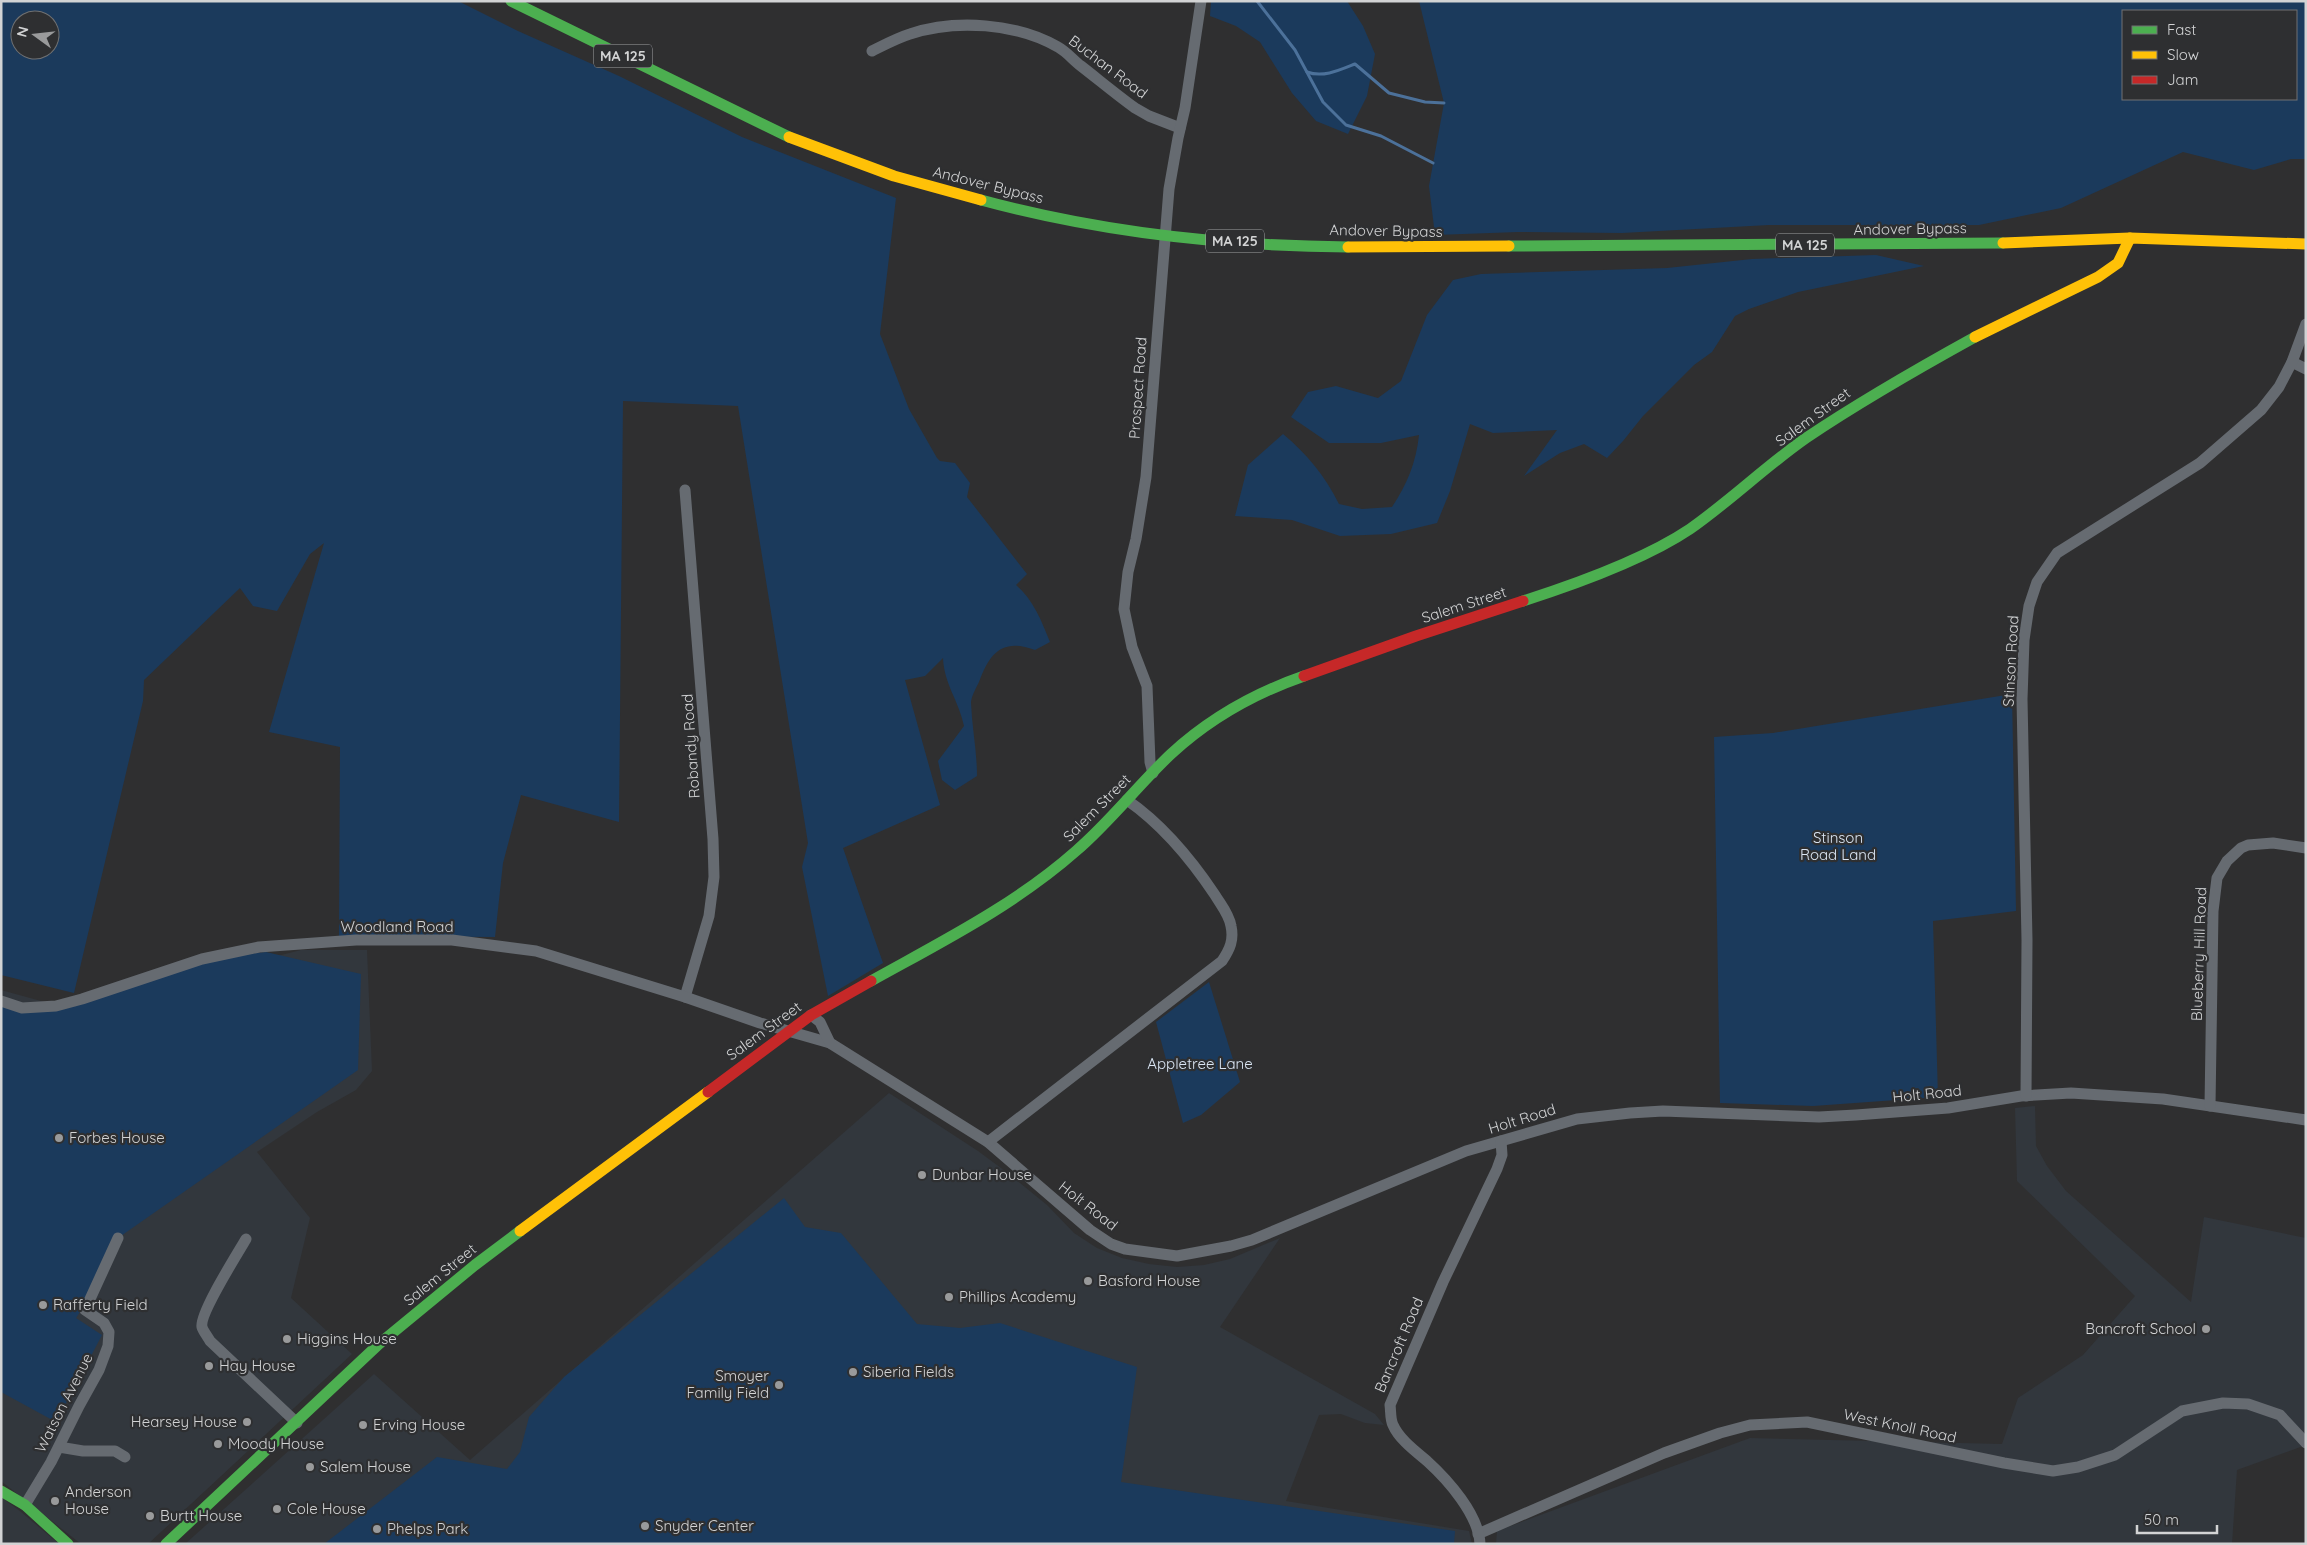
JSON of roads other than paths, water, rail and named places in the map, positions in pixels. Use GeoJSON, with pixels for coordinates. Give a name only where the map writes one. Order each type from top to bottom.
{"type":"FeatureCollection","features":[{"type":"Feature","properties":{"kind":"street","name":"Andover Bypass"},"geometry":{"type":"LineString","coordinates":[[511,1],[773,131],[855,163],[1024,211],[1166,235],[1231,241],[1345,247],[2038,243],[2130,238],[2306,244]]}},
{"type":"Feature","properties":{"kind":"street","name":"Prospect Road"},"geometry":{"type":"LineString","coordinates":[[1153,773],[1150,762],[1148,686],[1132,647],[1124,609],[1128,572],[1136,539],[1146,477],[1170,189],[1185,108],[1201,1]]}},
{"type":"Feature","properties":{"kind":"street","name":"Buchan Road"},"geometry":{"type":"LineString","coordinates":[[872,51],[910,34],[943,28],[979,25],[1018,31],[1035,36],[1058,47],[1135,108],[1149,116],[1180,128]]}},
{"type":"Feature","properties":{"kind":"street","name":"Salem Street"},"geometry":{"type":"LineString","coordinates":[[166,1544],[379,1344],[475,1265],[811,1015],[976,922],[1029,888],[1076,851],[1172,753],[1224,714],[1250,698],[1276,686],[1416,636],[1568,587],[1659,547],[1688,530],[1723,505],[1804,440],[1866,398],[1990,328],[2098,277],[2118,263],[2130,238]]}},
{"type":"Feature","properties":{"kind":"street","name":"Stinson Road"},"geometry":{"type":"LineString","coordinates":[[2026,1096],[2027,949],[2022,700],[2024,640],[2029,606],[2037,582],[2057,553],[2200,463],[2261,410],[2279,387],[2292,362],[2306,324]]}},
{"type":"Feature","properties":{"kind":"street"},"geometry":{"type":"LineString","coordinates":[[2292,362],[2306,368]]}},
{"type":"Feature","properties":{"kind":"street","name":"Robandy Road"},"geometry":{"type":"LineString","coordinates":[[685,997],[709,916],[714,878],[710,800],[686,490]]}},
{"type":"Feature","properties":{"kind":"street"},"geometry":{"type":"LineString","coordinates":[[988,1142],[1222,961],[1230,948],[1232,941],[1231,925],[1227,913],[1192,862],[1145,813],[1127,800]]}},
{"type":"Feature","properties":{"kind":"street","name":"Blueberry Hill Road"},"geometry":{"type":"LineString","coordinates":[[2210,1106],[2213,911],[2217,878],[2227,861],[2241,848],[2248,845],[2273,843],[2306,848]]}},
{"type":"Feature","properties":{"kind":"street","name":"Woodland Road"},"geometry":{"type":"LineString","coordinates":[[1,1001],[22,1008],[56,1006],[202,959],[259,947],[393,940],[452,940],[536,951],[685,997],[760,1023],[790,1030]]}},
{"type":"Feature","properties":{"kind":"street"},"geometry":{"type":"LineString","coordinates":[[811,1015],[820,1022],[830,1043]]}},
{"type":"Feature","properties":{"kind":"street","name":"Holt Road"},"geometry":{"type":"LineString","coordinates":[[790,1030],[830,1043],[988,1142],[1090,1230],[1111,1244],[1125,1250],[1177,1256],[1252,1240],[1466,1151],[1577,1119],[1630,1112],[1663,1111],[1820,1117],[1856,1116],[1948,1108],[2026,1096],[2071,1094],[2124,1096],[2306,1120]]}},
{"type":"Feature","properties":{"kind":"street","name":"Bancroft Road"},"geometry":{"type":"LineString","coordinates":[[1479,1539],[1470,1511],[1432,1466],[1398,1434],[1392,1423],[1390,1406],[1443,1282],[1497,1169],[1502,1155],[1501,1141]]}},
{"type":"Feature","properties":{"kind":"street","name":"Watson Avenue"},"geometry":{"type":"LineString","coordinates":[[25,1505],[59,1447],[79,1406],[100,1370],[108,1346],[109,1332],[104,1323],[84,1310],[118,1238]]}},
{"type":"Feature","properties":{"kind":"street"},"geometry":{"type":"LineString","coordinates":[[246,1239],[210,1303],[202,1323],[202,1328],[210,1341],[297,1422]]}},
{"type":"Feature","properties":{"kind":"street","name":"West Knoll Road"},"geometry":{"type":"LineString","coordinates":[[1479,1539],[1664,1453],[1720,1433],[1750,1425],[1807,1422],[2004,1463],[2053,1470],[2078,1467],[2115,1455],[2182,1411],[2223,1402],[2248,1404],[2280,1415],[2306,1443]]}},
{"type":"Feature","properties":{"kind":"street"},"geometry":{"type":"LineString","coordinates":[[59,1447],[83,1452],[115,1451],[125,1457]]}},
{"type":"Feature","properties":{"kind":"street"},"geometry":{"type":"LineString","coordinates":[[1,1491],[25,1505],[68,1544]]}},
{"type":"Feature","properties":{"kind":"waterway"},"geometry":{"type":"LineString","coordinates":[[1257,1],[1295,50],[1323,102],[1346,125],[1381,136],[1433,163]]}},
{"type":"Feature","properties":{"kind":"waterway"},"geometry":{"type":"LineString","coordinates":[[1307,72],[1325,74],[1355,64],[1389,93],[1425,102],[1444,103]]}},
{"type":"Feature","properties":{"kind":"place","name":"Forbes House"},"geometry":{"type":"Point","coordinates":[59,1138]}},
{"type":"Feature","properties":{"kind":"place","name":"Dunbar House"},"geometry":{"type":"Point","coordinates":[922,1175]}},
{"type":"Feature","properties":{"kind":"place","name":"Basford House"},"geometry":{"type":"Point","coordinates":[1088,1281]}},
{"type":"Feature","properties":{"kind":"place","name":"Phillips Academy"},"geometry":{"type":"Point","coordinates":[949,1297]}},
{"type":"Feature","properties":{"kind":"place","name":"Rafferty Field"},"geometry":{"type":"Point","coordinates":[43,1305]}},
{"type":"Feature","properties":{"kind":"place","name":"Bancroft School"},"geometry":{"type":"Point","coordinates":[2206,1329]}},
{"type":"Feature","properties":{"kind":"place","name":"Higgins House"},"geometry":{"type":"Point","coordinates":[287,1339]}},
{"type":"Feature","properties":{"kind":"place","name":"Hay House"},"geometry":{"type":"Point","coordinates":[209,1366]}},
{"type":"Feature","properties":{"kind":"place","name":"Siberia Fields"},"geometry":{"type":"Point","coordinates":[853,1372]}},
{"type":"Feature","properties":{"kind":"place","name":"Smoyer Family Field"},"geometry":{"type":"Point","coordinates":[779,1385]}},
{"type":"Feature","properties":{"kind":"place","name":"Hearsey House"},"geometry":{"type":"Point","coordinates":[247,1422]}},
{"type":"Feature","properties":{"kind":"place","name":"Erving House"},"geometry":{"type":"Point","coordinates":[363,1425]}},
{"type":"Feature","properties":{"kind":"place","name":"Moody House"},"geometry":{"type":"Point","coordinates":[218,1444]}},
{"type":"Feature","properties":{"kind":"place","name":"Salem House"},"geometry":{"type":"Point","coordinates":[310,1467]}},
{"type":"Feature","properties":{"kind":"place","name":"Anderson House"},"geometry":{"type":"Point","coordinates":[55,1501]}},
{"type":"Feature","properties":{"kind":"place","name":"Cole House"},"geometry":{"type":"Point","coordinates":[277,1509]}},
{"type":"Feature","properties":{"kind":"place","name":"Burtt House"},"geometry":{"type":"Point","coordinates":[150,1516]}},
{"type":"Feature","properties":{"kind":"place","name":"Snyder Center"},"geometry":{"type":"Point","coordinates":[645,1526]}},
{"type":"Feature","properties":{"kind":"place","name":"Phelps Park"},"geometry":{"type":"Point","coordinates":[377,1529]}},
{"type":"Feature","properties":{"kind":"park label","name":"Stinson Road Land"},"geometry":{"type":"Point","coordinates":[1838,846]}},
{"type":"Feature","properties":{"kind":"park label","name":"Appletree Lane"},"geometry":{"type":"Point","coordinates":[1200,1064]}}]}
